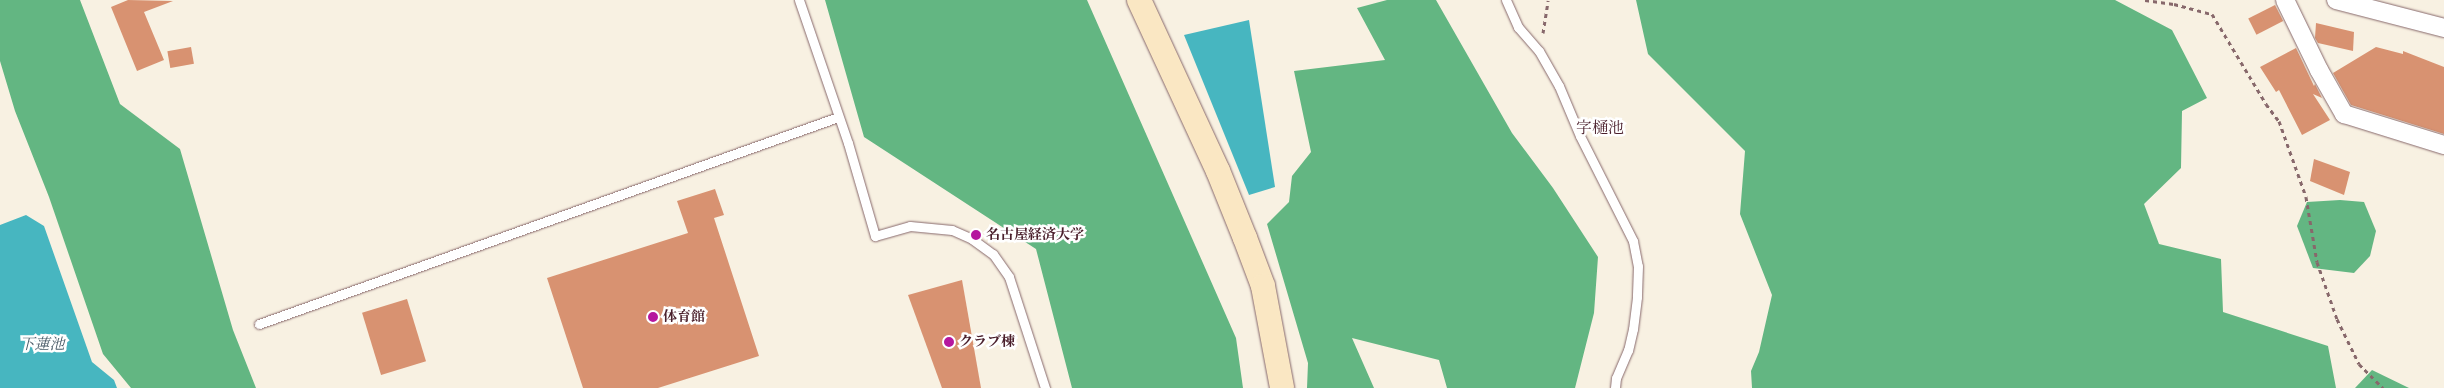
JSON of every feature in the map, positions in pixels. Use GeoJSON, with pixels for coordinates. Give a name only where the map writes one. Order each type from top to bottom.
{"type":"FeatureCollection","features":[{"type":"Feature","properties":{"kind":"street"},"geometry":{"type":"LineString","coordinates":[[1139,0],[1218,171],[1263,286],[1282,388]]}},
{"type":"Feature","properties":{"kind":"street"},"geometry":{"type":"LineString","coordinates":[[2285,0],[2319,70],[2344,114],[2444,145]]}},
{"type":"Feature","properties":{"kind":"street"},"geometry":{"type":"LineString","coordinates":[[2336,0],[2382,5],[2444,28]]}},
{"type":"Feature","properties":{"kind":"lane"},"geometry":{"type":"LineString","coordinates":[[800,0],[848,143],[875,236],[910,226],[952,230],[993,254],[1009,277],[1046,388]]}},
{"type":"Feature","properties":{"kind":"lane"},"geometry":{"type":"LineString","coordinates":[[1506,0],[1518,27],[1539,51],[1634,242],[1638,266],[1636,305],[1628,350],[1616,378],[1615,388]]}},
{"type":"Feature","properties":{"kind":"lane"},"geometry":{"type":"LineString","coordinates":[[259,324],[838,117]]}},
{"type":"Feature","properties":{"kind":"path"},"geometry":{"type":"LineString","coordinates":[[1539,51],[1548,0]]}},
{"type":"Feature","properties":{"kind":"path"},"geometry":{"type":"LineString","coordinates":[[2145,0],[2174,4],[2212,14],[2266,104],[2279,121],[2306,197],[2317,262],[2337,319],[2359,364],[2383,388]]}},
{"type":"Feature","properties":{"kind":"green space"},"geometry":{"type":"Polygon","coordinates":[[[0,0],[80,0],[120,104],[180,149],[233,330],[256,388],[131,388],[103,354],[49,197],[15,111],[0,61],[0,0]]]}},
{"type":"Feature","properties":{"kind":"green space"},"geometry":{"type":"Polygon","coordinates":[[[825,0],[1087,0],[1236,338],[1243,388],[1072,388],[1036,249],[864,137],[825,0]]]}},
{"type":"Feature","properties":{"kind":"green space"},"geometry":{"type":"Polygon","coordinates":[[[1387,0],[1436,0],[1512,133],[1553,188],[1598,257],[1594,313],[1575,388],[1447,388],[1439,360],[1352,338],[1374,388],[1307,388],[1308,363],[1267,224],[1289,202],[1292,176],[1311,152],[1294,71],[1385,60],[1357,8],[1387,0]]]}},
{"type":"Feature","properties":{"kind":"green space"},"geometry":{"type":"Polygon","coordinates":[[[1636,0],[2115,0],[2172,30],[2207,98],[2182,111],[2181,168],[2144,204],[2159,244],[2221,259],[2223,312],[2328,346],[2336,388],[1752,388],[1751,371],[1759,352],[1772,295],[1740,214],[1745,151],[1648,54],[1636,0]]]}},
{"type":"Feature","properties":{"kind":"green space"},"geometry":{"type":"Polygon","coordinates":[[[2340,200],[2364,202],[2376,231],[2370,256],[2354,273],[2313,268],[2297,226],[2307,202],[2340,200]]]}},
{"type":"Feature","properties":{"kind":"green space"},"geometry":{"type":"Polygon","coordinates":[[[2372,370],[2409,388],[2355,388],[2372,370]]]}},
{"type":"Feature","properties":{"kind":"water"},"geometry":{"type":"Polygon","coordinates":[[[1249,20],[1275,187],[1249,195],[1184,35],[1249,20]]]}},
{"type":"Feature","properties":{"kind":"water","name":"下蓮池"},"geometry":{"type":"Polygon","coordinates":[[[26,215],[44,226],[92,362],[114,380],[117,388],[0,388],[0,225],[26,215]]]}},
{"type":"Feature","properties":{"kind":"building"},"geometry":{"type":"Polygon","coordinates":[[[128,0],[173,1],[144,12],[164,60],[137,71],[111,7],[128,0]]]}},
{"type":"Feature","properties":{"kind":"building"},"geometry":{"type":"Polygon","coordinates":[[[2275,5],[2283,21],[2256,35],[2248,19],[2275,5]]]}},
{"type":"Feature","properties":{"kind":"building"},"geometry":{"type":"Polygon","coordinates":[[[2316,23],[2354,32],[2353,51],[2318,43],[2315,38],[2316,23]]]}},
{"type":"Feature","properties":{"kind":"building"},"geometry":{"type":"Polygon","coordinates":[[[191,47],[194,64],[170,68],[167,51],[191,47]]]}},
{"type":"Feature","properties":{"kind":"building"},"geometry":{"type":"Polygon","coordinates":[[[2376,47],[2403,54],[2403,51],[2444,67],[2444,134],[2351,105],[2333,73],[2376,47]]]}},
{"type":"Feature","properties":{"kind":"building"},"geometry":{"type":"Polygon","coordinates":[[[2296,48],[2314,86],[2315,84],[2322,98],[2313,94],[2330,120],[2302,135],[2279,90],[2276,92],[2260,67],[2296,48]]]}},
{"type":"Feature","properties":{"kind":"building"},"geometry":{"type":"Polygon","coordinates":[[[2314,159],[2350,172],[2344,195],[2310,181],[2314,159]]]}},
{"type":"Feature","properties":{"kind":"building","name":"体育館"},"geometry":{"type":"Polygon","coordinates":[[[715,189],[724,215],[714,218],[759,356],[658,388],[583,388],[547,278],[688,233],[677,201],[715,189]]]}},
{"type":"Feature","properties":{"kind":"building","name":"クラブ棟"},"geometry":{"type":"Polygon","coordinates":[[[962,280],[981,388],[942,388],[908,295],[962,280]]]}},
{"type":"Feature","properties":{"kind":"building"},"geometry":{"type":"Polygon","coordinates":[[[407,299],[426,361],[381,375],[362,313],[407,299]]]}},
{"type":"Feature","properties":{"kind":"place","name":"名古屋経済大学"},"geometry":{"type":"Point","coordinates":[976,235]}},
{"type":"Feature","properties":{"kind":"place","name":"体育館"},"geometry":{"type":"Point","coordinates":[653,317]}},
{"type":"Feature","properties":{"kind":"place","name":"クラブ棟"},"geometry":{"type":"Point","coordinates":[949,342]}},
{"type":"Feature","properties":{"kind":"district","name":"字樋池"},"geometry":{"type":"Point","coordinates":[1600,129]}}]}
